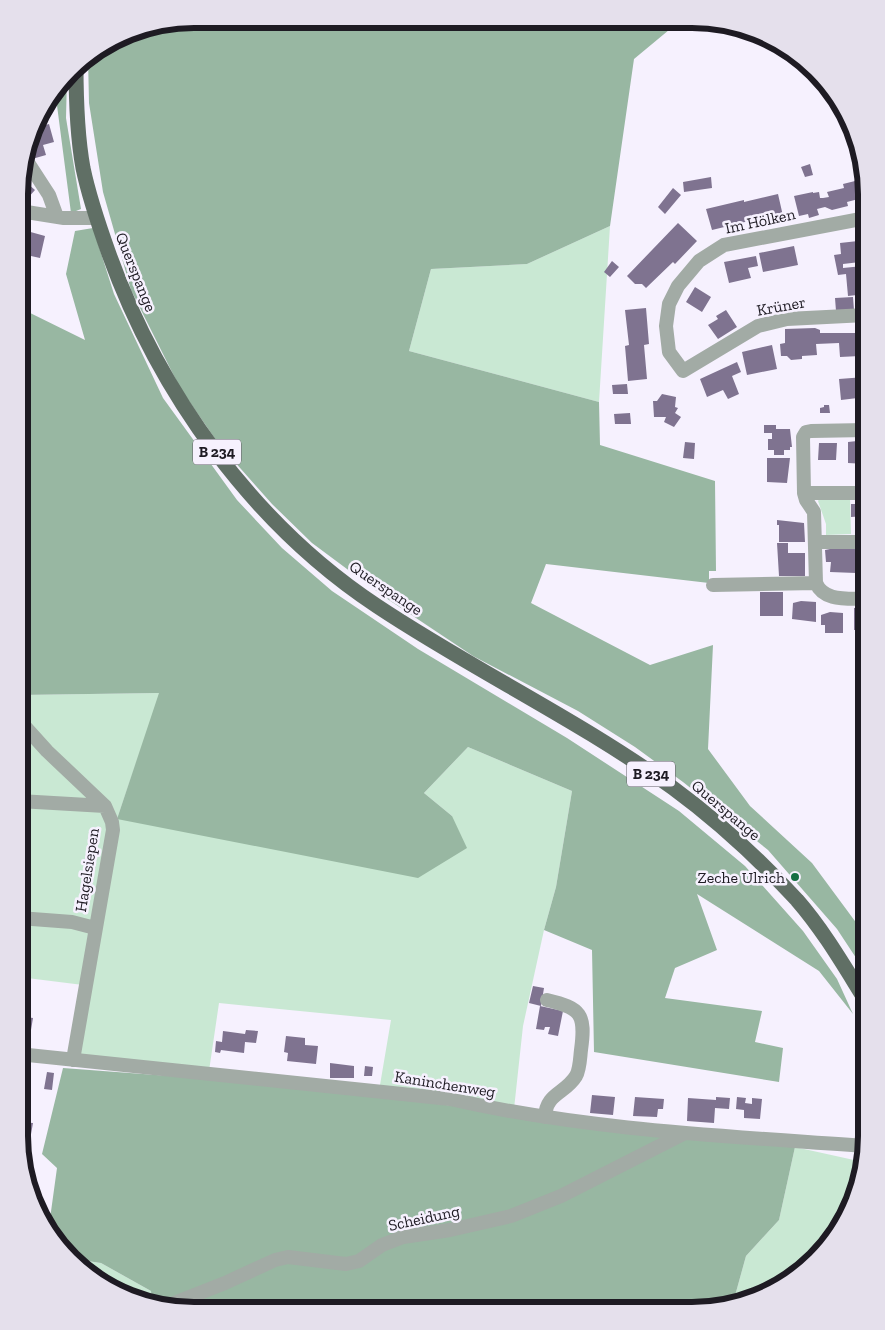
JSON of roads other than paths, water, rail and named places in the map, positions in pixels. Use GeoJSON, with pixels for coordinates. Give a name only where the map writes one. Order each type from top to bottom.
{"type":"FeatureCollection","features":[{"type":"Feature","properties":{"kind":"main road","name":"Querspange"},"geometry":{"type":"LineString","coordinates":[[77,76],[83,167],[96,218],[123,294],[174,394],[245,489],[304,550],[376,606],[611,747],[672,788],[717,823],[749,851],[797,901],[825,935],[857,986]]}},
{"type":"Feature","properties":{"kind":"street"},"geometry":{"type":"LineString","coordinates":[[30,166],[50,195],[57,217]]}},
{"type":"Feature","properties":{"kind":"street"},"geometry":{"type":"LineString","coordinates":[[28,213],[57,217],[96,218]]}},
{"type":"Feature","properties":{"kind":"street","name":"Im Hölken"},"geometry":{"type":"LineString","coordinates":[[683,371],[669,352],[666,326],[669,304],[678,286],[699,261],[724,245],[858,220]]}},
{"type":"Feature","properties":{"kind":"street","name":"Krüner"},"geometry":{"type":"LineString","coordinates":[[683,371],[758,326],[787,319],[858,315]]}},
{"type":"Feature","properties":{"kind":"street"},"geometry":{"type":"LineString","coordinates":[[858,430],[806,432],[803,437],[804,493],[814,512],[816,583],[819,590],[828,596],[858,598]]}},
{"type":"Feature","properties":{"kind":"street"},"geometry":{"type":"LineString","coordinates":[[804,493],[858,493]]}},
{"type":"Feature","properties":{"kind":"street"},"geometry":{"type":"LineString","coordinates":[[815,542],[858,542]]}},
{"type":"Feature","properties":{"kind":"street"},"geometry":{"type":"LineString","coordinates":[[713,585],[816,583]]}},
{"type":"Feature","properties":{"kind":"street","name":"Hagelsiepen"},"geometry":{"type":"LineString","coordinates":[[28,730],[47,751],[105,806],[112,822],[73,1060]]}},
{"type":"Feature","properties":{"kind":"street"},"geometry":{"type":"LineString","coordinates":[[28,802],[105,806]]}},
{"type":"Feature","properties":{"kind":"street"},"geometry":{"type":"LineString","coordinates":[[28,919],[72,922],[95,928]]}},
{"type":"Feature","properties":{"kind":"street"},"geometry":{"type":"LineString","coordinates":[[545,1117],[550,1099],[571,1082],[578,1072],[584,1031],[583,1019],[580,1013],[563,1004],[547,1000]]}},
{"type":"Feature","properties":{"kind":"street","name":"Kaninchenweg"},"geometry":{"type":"LineString","coordinates":[[28,1055],[450,1099],[512,1113],[545,1117],[686,1132],[857,1145]]}},
{"type":"Feature","properties":{"kind":"street","name":"Scheidung"},"geometry":{"type":"LineString","coordinates":[[179,1301],[226,1283],[275,1260],[288,1257],[321,1262],[359,1261],[382,1246],[403,1237],[450,1230],[511,1216],[561,1196],[686,1132]]}},
{"type":"Feature","properties":{"kind":"place","name":"Zeche Ulrich"},"geometry":{"type":"Point","coordinates":[795,877]}}]}
